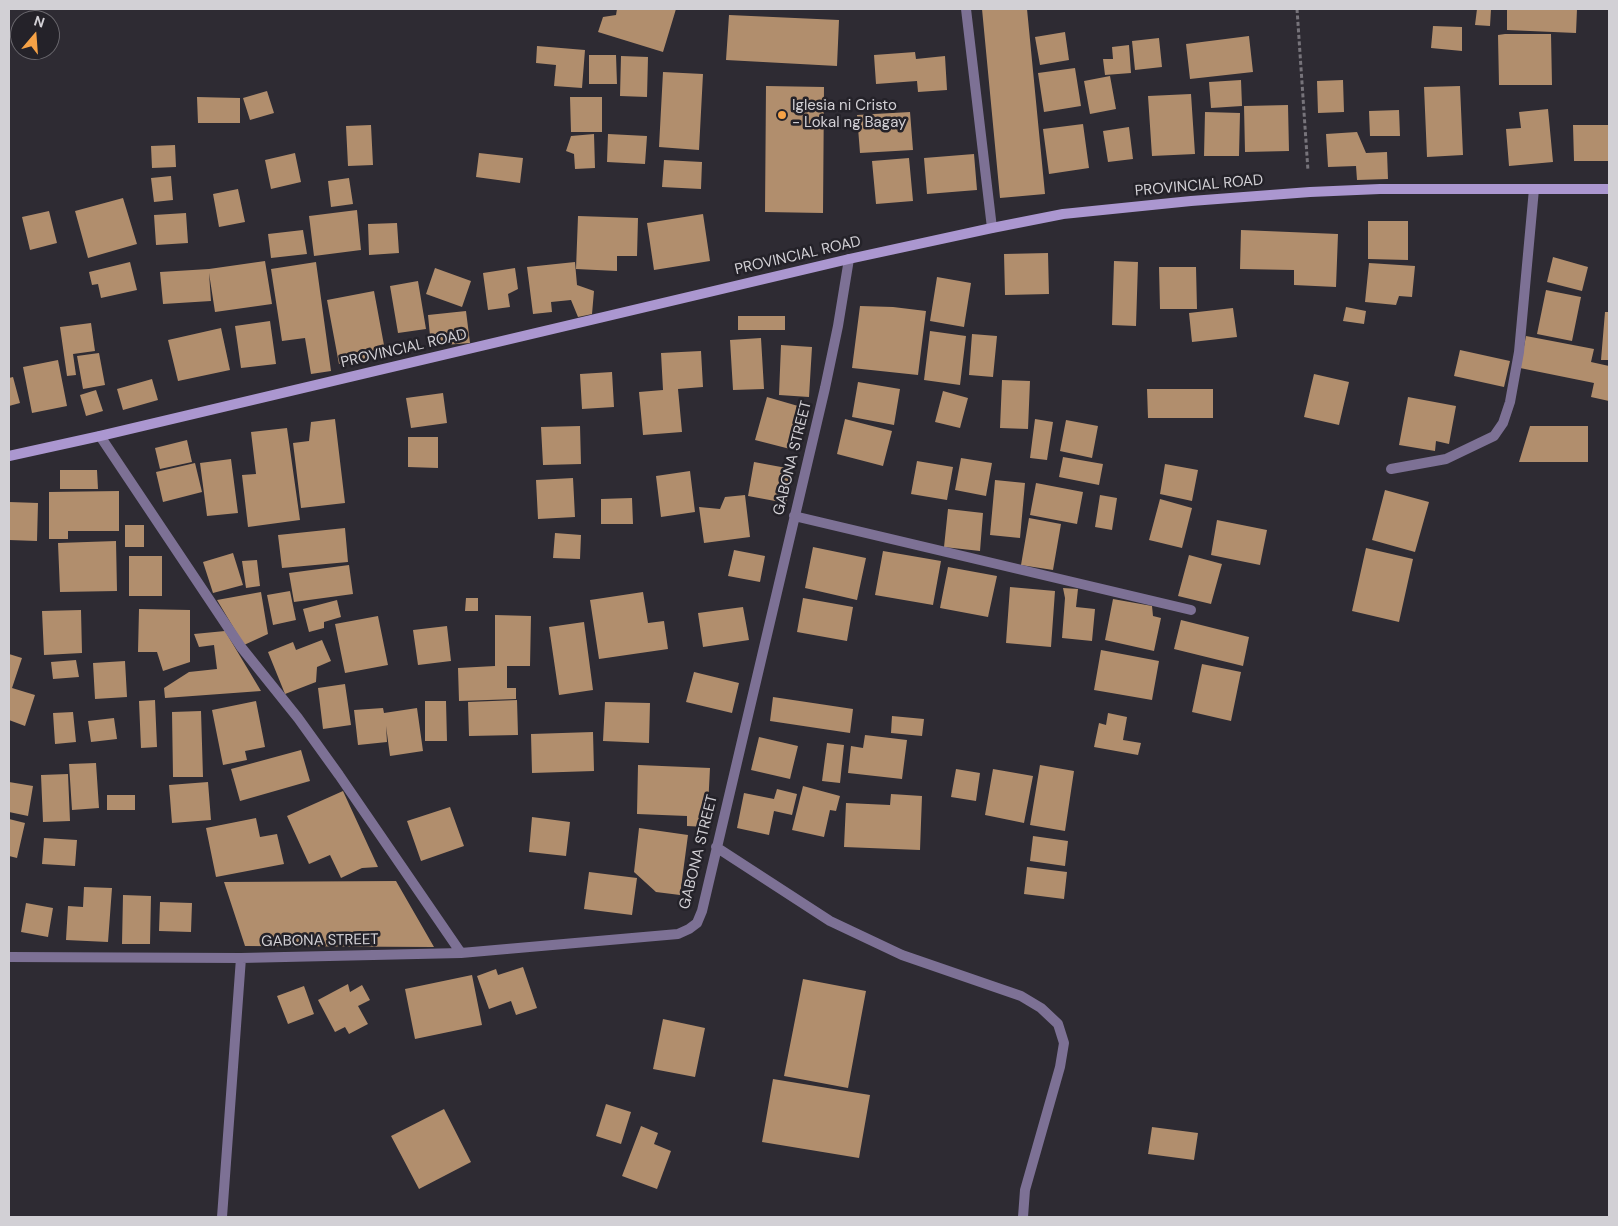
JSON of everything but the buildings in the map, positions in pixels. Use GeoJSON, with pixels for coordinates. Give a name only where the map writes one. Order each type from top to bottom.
{"type":"FeatureCollection","features":[{"type":"Feature","properties":{"kind":"main road","name":"PROVINCIAL ROAD"},"geometry":{"type":"LineString","coordinates":[[9,456],[849,259],[1063,214],[1191,201],[1310,192],[1390,189],[1609,189]]}},
{"type":"Feature","properties":{"kind":"street"},"geometry":{"type":"LineString","coordinates":[[966,9],[992,228]]}},
{"type":"Feature","properties":{"kind":"street"},"geometry":{"type":"LineString","coordinates":[[1392,469],[1446,459],[1494,436],[1503,422],[1510,402],[1519,352],[1534,189]]}},
{"type":"Feature","properties":{"kind":"street","name":"GABONA STREET"},"geometry":{"type":"LineString","coordinates":[[9,957],[242,958],[462,953],[678,934],[697,923],[702,911],[831,362],[849,259]]}},
{"type":"Feature","properties":{"kind":"street"},"geometry":{"type":"LineString","coordinates":[[100,436],[241,647],[298,718],[462,953]]}},
{"type":"Feature","properties":{"kind":"street"},"geometry":{"type":"LineString","coordinates":[[794,516],[1191,610]]}},
{"type":"Feature","properties":{"kind":"street"},"geometry":{"type":"LineString","coordinates":[[716,847],[830,921],[902,955],[1021,996],[1041,1008],[1058,1024],[1064,1043],[1060,1067],[1025,1190],[1022,1217]]}},
{"type":"Feature","properties":{"kind":"street"},"geometry":{"type":"LineString","coordinates":[[222,1217],[242,958]]}},
{"type":"Feature","properties":{"kind":"path"},"geometry":{"type":"LineString","coordinates":[[1297,9],[1310,192]]}},
{"type":"Feature","properties":{"kind":"place","name":"Iglesia ni Cristo - Lokal ng Bagay"},"geometry":{"type":"Point","coordinates":[782,115]}}]}
